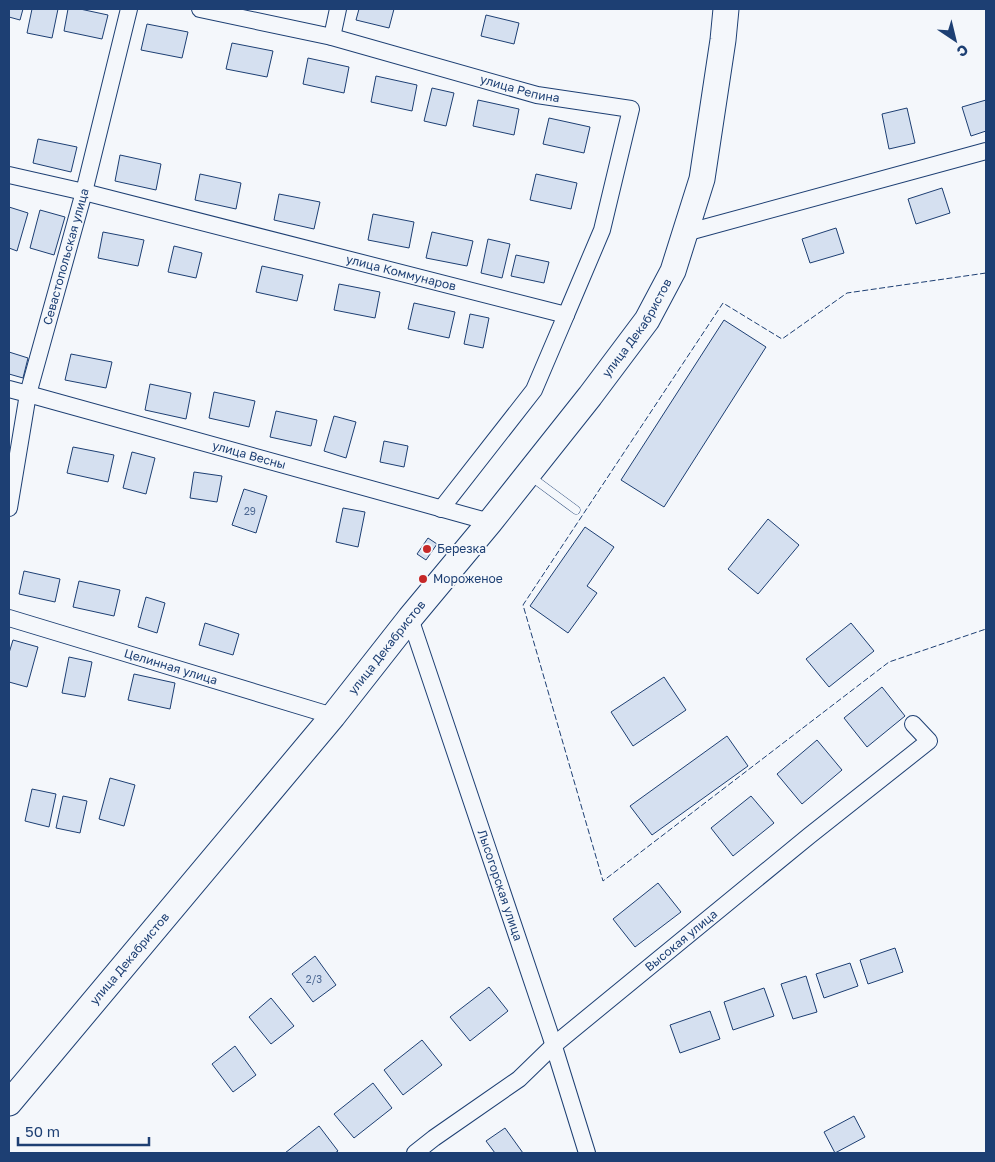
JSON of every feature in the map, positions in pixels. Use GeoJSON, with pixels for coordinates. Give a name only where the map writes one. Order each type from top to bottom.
{"type":"FeatureCollection","features":[{"type":"Feature","properties":{"kind":"main road","name":"улица Декабристов"},"geometry":{"type":"LineString","coordinates":[[9,1103],[333,716],[590,396],[647,320],[673,271],[702,180],[724,40],[726,9]]}},
{"type":"Feature","properties":{"kind":"street","name":"Севастопольская улица"},"geometry":{"type":"LineString","coordinates":[[9,508],[28,394],[84,192],[128,9]]}},
{"type":"Feature","properties":{"kind":"street","name":"улица Репина"},"geometry":{"type":"LineString","coordinates":[[200,9],[332,37],[537,95],[632,109],[602,230],[566,314]]}},
{"type":"Feature","properties":{"kind":"street"},"geometry":{"type":"LineString","coordinates":[[332,37],[338,9]]}},
{"type":"Feature","properties":{"kind":"street"},"geometry":{"type":"LineString","coordinates":[[685,233],[986,151]]}},
{"type":"Feature","properties":{"kind":"street","name":"улица Коммунаров"},"geometry":{"type":"LineString","coordinates":[[9,175],[84,192],[566,314]]}},
{"type":"Feature","properties":{"kind":"street"},"geometry":{"type":"LineString","coordinates":[[441,509],[534,390],[566,314]]}},
{"type":"Feature","properties":{"kind":"street","name":"улица Весны"},"geometry":{"type":"LineString","coordinates":[[9,390],[490,522]]}},
{"type":"Feature","properties":{"kind":"street","name":"Целинная улица"},"geometry":{"type":"LineString","coordinates":[[9,618],[333,716]]}},
{"type":"Feature","properties":{"kind":"street","name":"Лысогорская улица"},"geometry":{"type":"LineString","coordinates":[[410,618],[554,1044],[587,1153]]}},
{"type":"Feature","properties":{"kind":"street","name":"Высокая улица"},"geometry":{"type":"LineString","coordinates":[[415,1153],[519,1078],[554,1044],[929,741],[914,724]]}},
{"type":"Feature","properties":{"kind":"lane"},"geometry":{"type":"LineString","coordinates":[[527,474],[576,510]]}},
{"type":"Feature","properties":{"kind":"building"},"geometry":{"type":"Polygon","coordinates":[[[9,9],[23,9],[20,20],[9,17],[9,9]]]}},
{"type":"Feature","properties":{"kind":"building"},"geometry":{"type":"Polygon","coordinates":[[[32,9],[58,9],[52,38],[27,33],[32,9]]]}},
{"type":"Feature","properties":{"kind":"building"},"geometry":{"type":"Polygon","coordinates":[[[68,9],[80,9],[108,15],[102,39],[64,31],[68,9]]]}},
{"type":"Feature","properties":{"kind":"building"},"geometry":{"type":"Polygon","coordinates":[[[359,9],[394,9],[389,28],[356,20],[359,9]]]}},
{"type":"Feature","properties":{"kind":"building"},"geometry":{"type":"Polygon","coordinates":[[[486,15],[519,23],[514,44],[481,36],[486,15]]]}},
{"type":"Feature","properties":{"kind":"building"},"geometry":{"type":"Polygon","coordinates":[[[147,24],[188,32],[182,58],[141,50],[147,24]]]}},
{"type":"Feature","properties":{"kind":"building"},"geometry":{"type":"Polygon","coordinates":[[[232,43],[273,51],[267,77],[226,69],[232,43]]]}},
{"type":"Feature","properties":{"kind":"building"},"geometry":{"type":"Polygon","coordinates":[[[308,58],[349,67],[344,93],[303,84],[308,58]]]}},
{"type":"Feature","properties":{"kind":"building"},"geometry":{"type":"Polygon","coordinates":[[[376,76],[417,85],[412,111],[371,102],[376,76]]]}},
{"type":"Feature","properties":{"kind":"building"},"geometry":{"type":"Polygon","coordinates":[[[432,88],[454,93],[446,126],[424,121],[432,88]]]}},
{"type":"Feature","properties":{"kind":"building"},"geometry":{"type":"Polygon","coordinates":[[[478,100],[519,109],[514,135],[473,126],[478,100]]]}},
{"type":"Feature","properties":{"kind":"building"},"geometry":{"type":"Polygon","coordinates":[[[986,100],[986,131],[971,136],[962,107],[986,100]]]}},
{"type":"Feature","properties":{"kind":"building"},"geometry":{"type":"Polygon","coordinates":[[[907,108],[915,143],[889,149],[882,114],[907,108]]]}},
{"type":"Feature","properties":{"kind":"building"},"geometry":{"type":"Polygon","coordinates":[[[549,118],[590,127],[584,153],[543,144],[549,118]]]}},
{"type":"Feature","properties":{"kind":"building"},"geometry":{"type":"Polygon","coordinates":[[[38,139],[77,147],[71,172],[33,163],[38,139]]]}},
{"type":"Feature","properties":{"kind":"building"},"geometry":{"type":"Polygon","coordinates":[[[120,155],[161,164],[156,190],[115,181],[120,155]]]}},
{"type":"Feature","properties":{"kind":"building"},"geometry":{"type":"Polygon","coordinates":[[[200,174],[241,183],[236,209],[195,200],[200,174]]]}},
{"type":"Feature","properties":{"kind":"building"},"geometry":{"type":"Polygon","coordinates":[[[536,174],[577,183],[571,209],[530,200],[536,174]]]}},
{"type":"Feature","properties":{"kind":"building"},"geometry":{"type":"Polygon","coordinates":[[[942,188],[950,213],[916,224],[908,199],[942,188]]]}},
{"type":"Feature","properties":{"kind":"building"},"geometry":{"type":"Polygon","coordinates":[[[279,194],[320,202],[314,229],[274,220],[279,194]]]}},
{"type":"Feature","properties":{"kind":"building"},"geometry":{"type":"Polygon","coordinates":[[[9,207],[28,213],[17,251],[9,248],[9,207]]]}},
{"type":"Feature","properties":{"kind":"building"},"geometry":{"type":"Polygon","coordinates":[[[40,210],[65,217],[54,255],[30,248],[40,210]]]}},
{"type":"Feature","properties":{"kind":"building"},"geometry":{"type":"Polygon","coordinates":[[[373,214],[414,222],[409,248],[368,240],[373,214]]]}},
{"type":"Feature","properties":{"kind":"building"},"geometry":{"type":"Polygon","coordinates":[[[836,228],[844,253],[810,263],[802,239],[836,228]]]}},
{"type":"Feature","properties":{"kind":"building"},"geometry":{"type":"Polygon","coordinates":[[[103,232],[144,240],[138,266],[98,258],[103,232]]]}},
{"type":"Feature","properties":{"kind":"building"},"geometry":{"type":"Polygon","coordinates":[[[432,232],[473,241],[467,266],[426,258],[432,232]]]}},
{"type":"Feature","properties":{"kind":"building"},"geometry":{"type":"Polygon","coordinates":[[[488,239],[510,244],[502,278],[481,273],[488,239]]]}},
{"type":"Feature","properties":{"kind":"building"},"geometry":{"type":"Polygon","coordinates":[[[174,246],[202,253],[196,278],[168,272],[174,246]]]}},
{"type":"Feature","properties":{"kind":"building"},"geometry":{"type":"Polygon","coordinates":[[[516,255],[549,262],[544,283],[511,276],[516,255]]]}},
{"type":"Feature","properties":{"kind":"building"},"geometry":{"type":"Polygon","coordinates":[[[262,266],[303,275],[297,301],[256,292],[262,266]]]}},
{"type":"Feature","properties":{"kind":"building"},"geometry":{"type":"Polygon","coordinates":[[[339,284],[380,292],[375,318],[334,310],[339,284]]]}},
{"type":"Feature","properties":{"kind":"building"},"geometry":{"type":"Polygon","coordinates":[[[414,303],[455,312],[449,338],[408,329],[414,303]]]}},
{"type":"Feature","properties":{"kind":"building"},"geometry":{"type":"Polygon","coordinates":[[[470,314],[489,318],[483,348],[464,344],[470,314]]]}},
{"type":"Feature","properties":{"kind":"building"},"geometry":{"type":"Polygon","coordinates":[[[724,320],[766,347],[664,507],[621,480],[724,320]]]}},
{"type":"Feature","properties":{"kind":"building"},"geometry":{"type":"Polygon","coordinates":[[[9,352],[28,358],[23,378],[9,374],[9,352]]]}},
{"type":"Feature","properties":{"kind":"building"},"geometry":{"type":"Polygon","coordinates":[[[71,354],[112,362],[106,388],[65,380],[71,354]]]}},
{"type":"Feature","properties":{"kind":"building"},"geometry":{"type":"Polygon","coordinates":[[[150,384],[191,393],[186,419],[145,410],[150,384]]]}},
{"type":"Feature","properties":{"kind":"building"},"geometry":{"type":"Polygon","coordinates":[[[214,392],[255,401],[249,427],[209,418],[214,392]]]}},
{"type":"Feature","properties":{"kind":"building"},"geometry":{"type":"Polygon","coordinates":[[[276,411],[317,420],[311,446],[270,437],[276,411]]]}},
{"type":"Feature","properties":{"kind":"building"},"geometry":{"type":"Polygon","coordinates":[[[334,416],[356,422],[346,458],[324,451],[334,416]]]}},
{"type":"Feature","properties":{"kind":"building"},"geometry":{"type":"Polygon","coordinates":[[[384,441],[408,446],[404,467],[380,462],[384,441]]]}},
{"type":"Feature","properties":{"kind":"building"},"geometry":{"type":"Polygon","coordinates":[[[73,447],[114,455],[108,482],[67,473],[73,447]]]}},
{"type":"Feature","properties":{"kind":"building"},"geometry":{"type":"Polygon","coordinates":[[[132,452],[155,458],[146,494],[123,488],[132,452]]]}},
{"type":"Feature","properties":{"kind":"building"},"geometry":{"type":"Polygon","coordinates":[[[194,472],[222,476],[217,502],[190,498],[194,472]]]}},
{"type":"Feature","properties":{"kind":"building"},"geometry":{"type":"Polygon","coordinates":[[[244,489],[267,496],[256,533],[232,525],[244,489]]]}},
{"type":"Feature","properties":{"kind":"building"},"geometry":{"type":"Polygon","coordinates":[[[343,508],[365,512],[358,547],[336,542],[343,508]]]}},
{"type":"Feature","properties":{"kind":"building"},"geometry":{"type":"Polygon","coordinates":[[[768,519],[799,545],[758,594],[728,569],[768,519]]]}},
{"type":"Feature","properties":{"kind":"building"},"geometry":{"type":"Polygon","coordinates":[[[585,527],[614,547],[587,586],[597,593],[568,633],[530,606],[585,527]]]}},
{"type":"Feature","properties":{"kind":"building","name":"Березка"},"geometry":{"type":"Polygon","coordinates":[[[428,538],[437,544],[426,560],[417,554],[428,538]]]}},
{"type":"Feature","properties":{"kind":"building"},"geometry":{"type":"Polygon","coordinates":[[[24,571],[60,579],[55,602],[19,594],[24,571]]]}},
{"type":"Feature","properties":{"kind":"building"},"geometry":{"type":"Polygon","coordinates":[[[79,581],[120,590],[114,616],[73,607],[79,581]]]}},
{"type":"Feature","properties":{"kind":"building"},"geometry":{"type":"Polygon","coordinates":[[[146,597],[165,603],[157,633],[138,627],[146,597]]]}},
{"type":"Feature","properties":{"kind":"building"},"geometry":{"type":"Polygon","coordinates":[[[205,623],[239,634],[233,655],[199,645],[205,623]]]}},
{"type":"Feature","properties":{"kind":"building"},"geometry":{"type":"Polygon","coordinates":[[[851,623],[874,651],[829,687],[806,659],[851,623]]]}},
{"type":"Feature","properties":{"kind":"building"},"geometry":{"type":"Polygon","coordinates":[[[13,640],[38,647],[27,687],[9,682],[9,653],[13,640]]]}},
{"type":"Feature","properties":{"kind":"building"},"geometry":{"type":"Polygon","coordinates":[[[69,657],[92,662],[85,697],[62,693],[69,657]]]}},
{"type":"Feature","properties":{"kind":"building"},"geometry":{"type":"Polygon","coordinates":[[[134,674],[175,683],[170,709],[128,700],[134,674]]]}},
{"type":"Feature","properties":{"kind":"building"},"geometry":{"type":"Polygon","coordinates":[[[664,677],[686,710],[633,746],[611,712],[664,677]]]}},
{"type":"Feature","properties":{"kind":"building"},"geometry":{"type":"Polygon","coordinates":[[[882,687],[905,716],[867,747],[844,718],[882,687]]]}},
{"type":"Feature","properties":{"kind":"building"},"geometry":{"type":"Polygon","coordinates":[[[727,736],[748,766],[652,835],[630,806],[727,736]]]}},
{"type":"Feature","properties":{"kind":"building"},"geometry":{"type":"Polygon","coordinates":[[[817,740],[842,770],[802,804],[777,774],[817,740]]]}},
{"type":"Feature","properties":{"kind":"building"},"geometry":{"type":"Polygon","coordinates":[[[110,778],[135,785],[124,826],[99,819],[110,778]]]}},
{"type":"Feature","properties":{"kind":"building"},"geometry":{"type":"Polygon","coordinates":[[[32,789],[56,794],[49,827],[25,821],[32,789]]]}},
{"type":"Feature","properties":{"kind":"building"},"geometry":{"type":"Polygon","coordinates":[[[63,796],[87,801],[80,833],[56,828],[63,796]]]}},
{"type":"Feature","properties":{"kind":"building"},"geometry":{"type":"Polygon","coordinates":[[[751,796],[774,823],[733,856],[711,828],[751,796]]]}},
{"type":"Feature","properties":{"kind":"building"},"geometry":{"type":"Polygon","coordinates":[[[658,883],[681,912],[635,947],[613,919],[658,883]]]}},
{"type":"Feature","properties":{"kind":"building"},"geometry":{"type":"Polygon","coordinates":[[[895,948],[903,972],[868,984],[860,960],[895,948]]]}},
{"type":"Feature","properties":{"kind":"building"},"geometry":{"type":"Polygon","coordinates":[[[315,956],[336,985],[313,1002],[292,974],[315,956]]]}},
{"type":"Feature","properties":{"kind":"building"},"geometry":{"type":"Polygon","coordinates":[[[850,963],[858,986],[824,998],[816,974],[850,963]]]}},
{"type":"Feature","properties":{"kind":"building"},"geometry":{"type":"Polygon","coordinates":[[[806,976],[817,1012],[793,1019],[781,984],[806,976]]]}},
{"type":"Feature","properties":{"kind":"building"},"geometry":{"type":"Polygon","coordinates":[[[489,987],[508,1011],[470,1041],[450,1017],[489,987]]]}},
{"type":"Feature","properties":{"kind":"building"},"geometry":{"type":"Polygon","coordinates":[[[764,988],[774,1016],[733,1030],[724,1002],[764,988]]]}},
{"type":"Feature","properties":{"kind":"building"},"geometry":{"type":"Polygon","coordinates":[[[271,998],[294,1026],[271,1044],[249,1017],[271,998]]]}},
{"type":"Feature","properties":{"kind":"building"},"geometry":{"type":"Polygon","coordinates":[[[710,1011],[720,1039],[680,1053],[670,1025],[710,1011]]]}},
{"type":"Feature","properties":{"kind":"building"},"geometry":{"type":"Polygon","coordinates":[[[422,1040],[442,1065],[403,1095],[384,1070],[422,1040]]]}},
{"type":"Feature","properties":{"kind":"building"},"geometry":{"type":"Polygon","coordinates":[[[235,1046],[256,1075],[233,1092],[212,1064],[235,1046]]]}},
{"type":"Feature","properties":{"kind":"building"},"geometry":{"type":"Polygon","coordinates":[[[373,1083],[392,1108],[354,1138],[334,1114],[373,1083]]]}},
{"type":"Feature","properties":{"kind":"building"},"geometry":{"type":"Polygon","coordinates":[[[854,1116],[865,1137],[835,1153],[824,1132],[854,1116]]]}},
{"type":"Feature","properties":{"kind":"building"},"geometry":{"type":"Polygon","coordinates":[[[319,1126],[338,1151],[335,1153],[285,1153],[319,1126]]]}},
{"type":"Feature","properties":{"kind":"building"},"geometry":{"type":"Polygon","coordinates":[[[505,1128],[523,1153],[495,1153],[486,1141],[505,1128]]]}},
{"type":"Feature","properties":{"kind":"fence"},"geometry":{"type":"LineString","coordinates":[[986,273],[847,293],[782,339],[723,303],[523,605],[603,881],[889,662],[986,629]]}},
{"type":"Feature","properties":{"kind":"place","name":"Березка"},"geometry":{"type":"Point","coordinates":[427,549]}},
{"type":"Feature","properties":{"kind":"place","name":"Мороженое"},"geometry":{"type":"Point","coordinates":[423,579]}}]}
